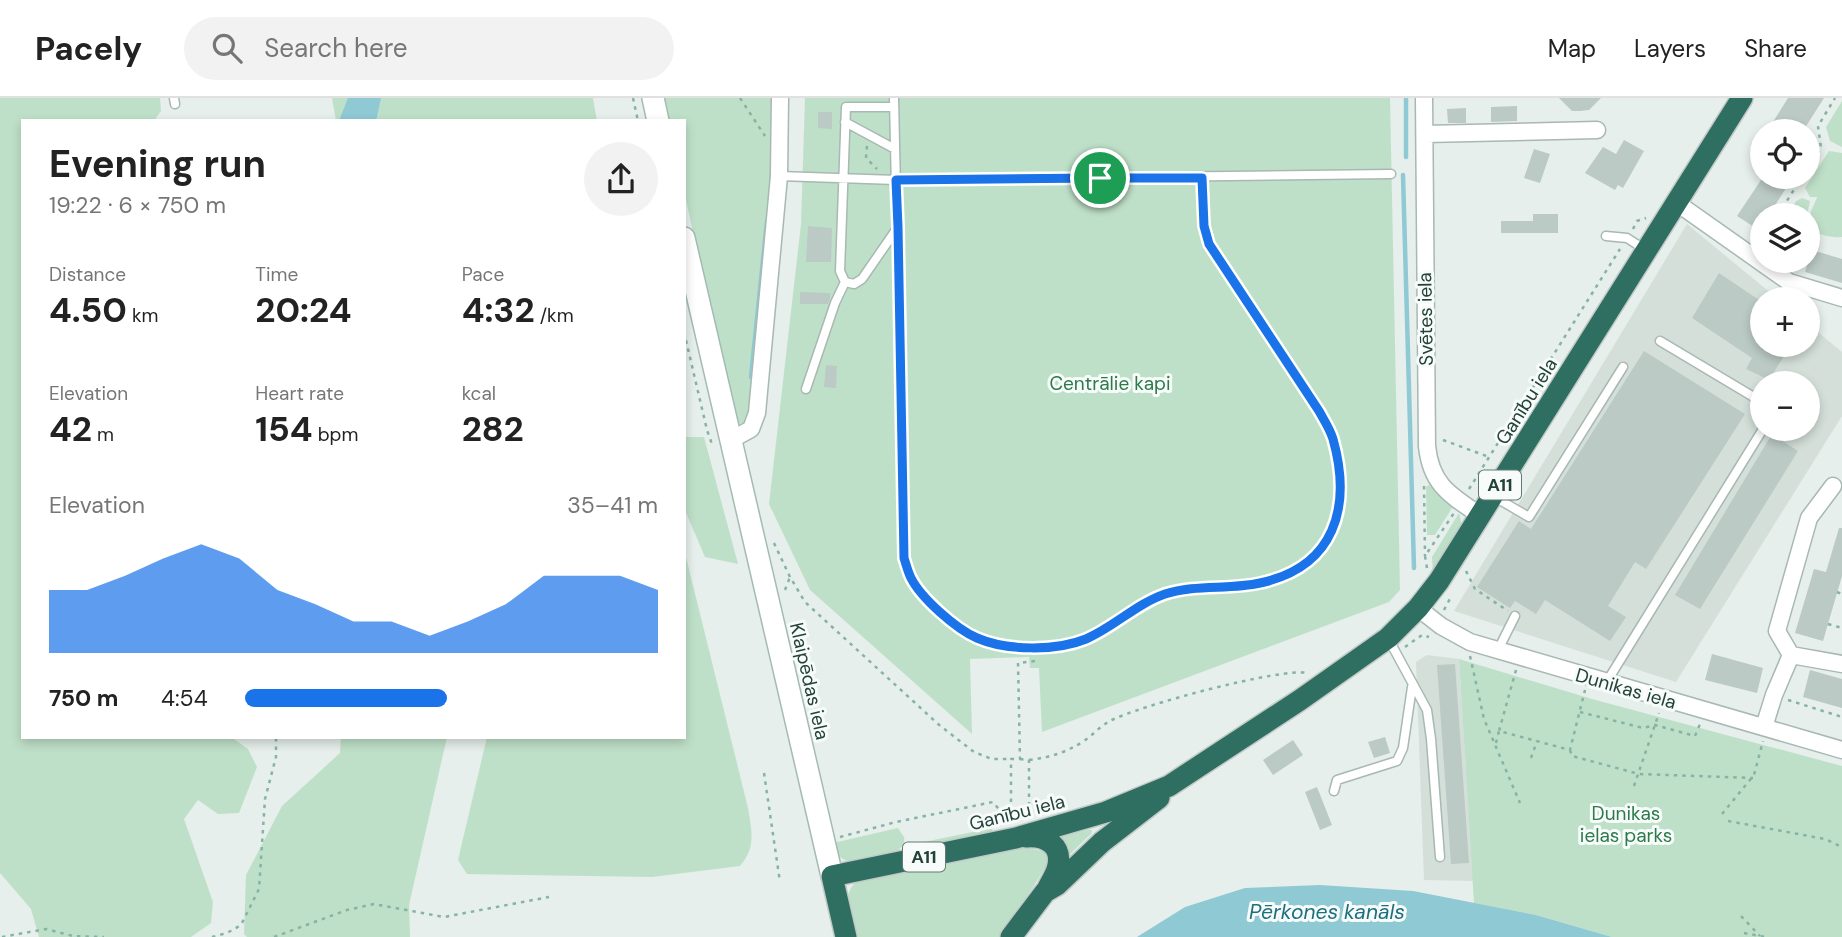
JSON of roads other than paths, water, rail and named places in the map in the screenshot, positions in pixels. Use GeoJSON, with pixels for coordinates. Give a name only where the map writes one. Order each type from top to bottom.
{"type":"FeatureCollection","features":[{"type":"Feature","properties":{"kind":"highway","name":"Ganību iela"},"geometry":{"type":"LineString","coordinates":[[832,876],[1014,828],[1106,812],[1168,786],[1300,700],[1392,645],[1439,581],[1481,516],[1742,98]]}},
{"type":"Feature","properties":{"kind":"highway","name":"Ganību iela"},"geometry":{"type":"LineString","coordinates":[[1011,937],[1045,892],[1057,885],[1102,842],[1163,795],[1168,786]]}},
{"type":"Feature","properties":{"kind":"highway"},"geometry":{"type":"LineString","coordinates":[[1014,828],[1051,841],[1058,852],[1057,869],[1045,892]]}},
{"type":"Feature","properties":{"kind":"highway","name":"Klaipēdas iela"},"geometry":{"type":"LineString","coordinates":[[832,876],[846,937]]}},
{"type":"Feature","properties":{"kind":"main road"},"geometry":{"type":"LineString","coordinates":[[653,98],[658,119]]}},
{"type":"Feature","properties":{"kind":"main road","name":"Klaipēdas iela"},"geometry":{"type":"LineString","coordinates":[[686,247],[832,876]]}},
{"type":"Feature","properties":{"kind":"street"},"geometry":{"type":"LineString","coordinates":[[729,436],[740,435],[751,429],[757,413],[779,176],[780,98]]}},
{"type":"Feature","properties":{"kind":"street","name":"Svētes iela"},"geometry":{"type":"LineString","coordinates":[[1424,98],[1429,464],[1448,494],[1481,516]]}},
{"type":"Feature","properties":{"kind":"street"},"geometry":{"type":"LineString","coordinates":[[1425,134],[1597,130]]}},
{"type":"Feature","properties":{"kind":"street"},"geometry":{"type":"LineString","coordinates":[[1676,203],[1789,282],[1842,298]]}},
{"type":"Feature","properties":{"kind":"street"},"geometry":{"type":"LineString","coordinates":[[1833,486],[1810,518],[1777,631],[1791,655],[1842,664]]}},
{"type":"Feature","properties":{"kind":"street","name":"Dunikas iela"},"geometry":{"type":"LineString","coordinates":[[1418,608],[1441,626],[1470,642],[1606,682],[1763,734],[1842,750]]}},
{"type":"Feature","properties":{"kind":"street"},"geometry":{"type":"LineString","coordinates":[[1763,734],[1774,695],[1791,655]]}},
{"type":"Feature","properties":{"kind":"lane"},"geometry":{"type":"LineString","coordinates":[[806,389],[835,303],[845,282],[840,271],[846,107],[894,103],[895,149],[892,180],[898,227],[904,558],[911,579],[929,600],[957,627],[978,639],[1025,648],[1062,646],[1087,639],[1140,606],[1166,594],[1198,588],[1257,584],[1297,570],[1327,543],[1336,523],[1341,501],[1333,438],[1319,411],[1209,244],[1204,226],[1202,178]]}},
{"type":"Feature","properties":{"kind":"lane"},"geometry":{"type":"LineString","coordinates":[[845,122],[895,149]]}},
{"type":"Feature","properties":{"kind":"lane"},"geometry":{"type":"LineString","coordinates":[[779,176],[892,180],[1391,174]]}},
{"type":"Feature","properties":{"kind":"lane"},"geometry":{"type":"LineString","coordinates":[[845,282],[854,284],[862,279],[898,227]]}},
{"type":"Feature","properties":{"kind":"lane"},"geometry":{"type":"LineString","coordinates":[[1606,236],[1627,238],[1646,251]]}},
{"type":"Feature","properties":{"kind":"lane"},"geometry":{"type":"LineString","coordinates":[[1660,341],[1750,395]]}},
{"type":"Feature","properties":{"kind":"lane"},"geometry":{"type":"LineString","coordinates":[[1493,496],[1530,517],[1623,367]]}},
{"type":"Feature","properties":{"kind":"lane"},"geometry":{"type":"LineString","coordinates":[[1606,682],[1756,441]]}},
{"type":"Feature","properties":{"kind":"lane"},"geometry":{"type":"LineString","coordinates":[[1498,650],[1515,616]]}},
{"type":"Feature","properties":{"kind":"lane"},"geometry":{"type":"LineString","coordinates":[[1392,645],[1412,687],[1427,710],[1440,857]]}},
{"type":"Feature","properties":{"kind":"lane"},"geometry":{"type":"LineString","coordinates":[[1334,791],[1337,780],[1397,761],[1403,748],[1412,687]]}},
{"type":"Feature","properties":{"kind":"water"},"geometry":{"type":"Polygon","coordinates":[[[348,98],[381,98],[376,119],[340,119],[348,98]]]}},
{"type":"Feature","properties":{"kind":"water","name":"Pērkones kanāls"},"geometry":{"type":"Polygon","coordinates":[[[1320,885],[1413,891],[1536,915],[1612,937],[1137,937],[1185,907],[1245,888],[1320,885]]]}},
{"type":"Feature","properties":{"kind":"waterway"},"geometry":{"type":"LineString","coordinates":[[1406,98],[1406,157]]}},
{"type":"Feature","properties":{"kind":"waterway"},"geometry":{"type":"LineString","coordinates":[[1403,175],[1414,568]]}},
{"type":"Feature","properties":{"kind":"waterway"},"geometry":{"type":"LineString","coordinates":[[751,377],[767,221]]}},
{"type":"Feature","properties":{"kind":"park label","name":"Centrālie kapi"},"geometry":{"type":"Point","coordinates":[1110,383]}},
{"type":"Feature","properties":{"kind":"park label","name":"Dunikas ielas parks"},"geometry":{"type":"Point","coordinates":[1626,824]}}]}
